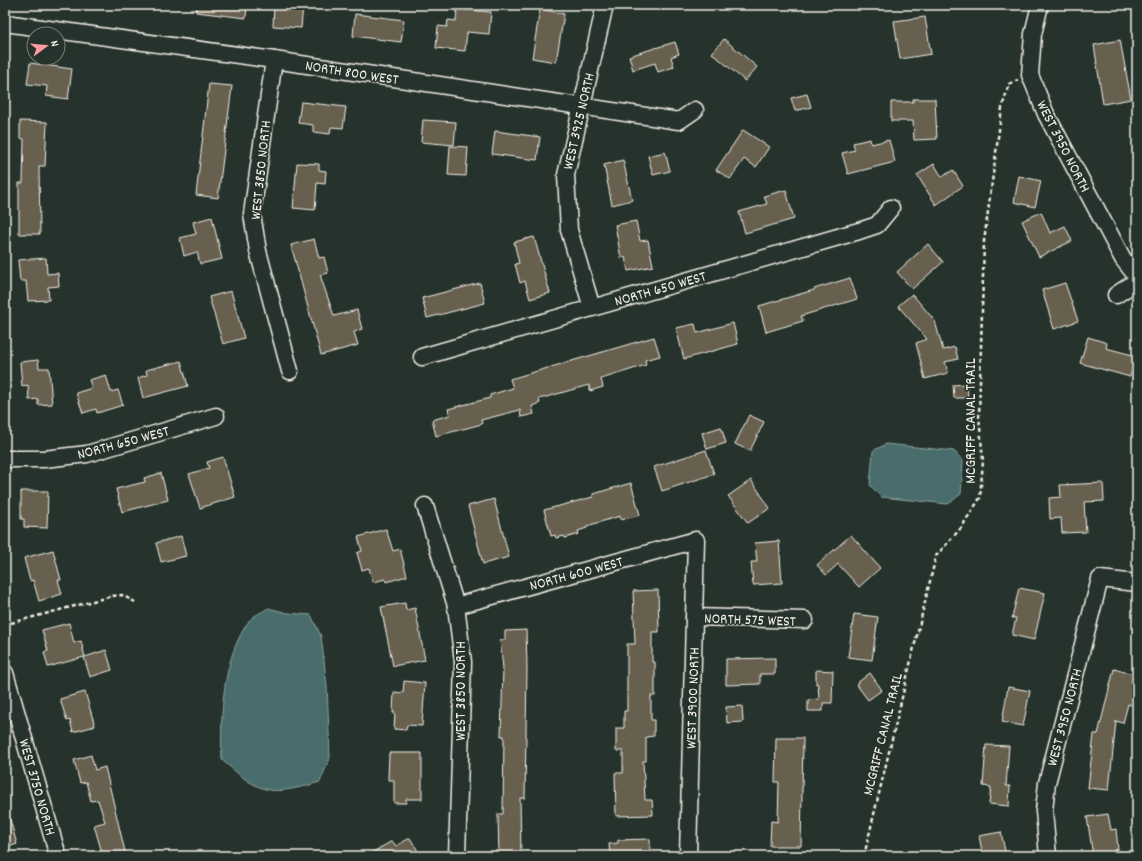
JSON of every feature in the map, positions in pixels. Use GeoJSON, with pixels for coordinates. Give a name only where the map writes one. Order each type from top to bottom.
{"type":"FeatureCollection","features":[{"type":"Feature","properties":{"kind":"street","name":"WEST 3925 NORTH"},"geometry":{"type":"LineString","coordinates":[[592,308],[569,230],[566,175],[605,5]]}},
{"type":"Feature","properties":{"kind":"street","name":"WEST 3950 NORTH"},"geometry":{"type":"LineString","coordinates":[[1040,5],[1033,34],[1030,75],[1046,114],[1123,259],[1137,277]]}},
{"type":"Feature","properties":{"kind":"street","name":"NORTH 800 WEST"},"geometry":{"type":"LineString","coordinates":[[5,23],[274,60],[679,121],[695,110]]}},
{"type":"Feature","properties":{"kind":"street","name":"WEST 3850 NORTH"},"geometry":{"type":"LineString","coordinates":[[274,60],[252,214],[258,251],[290,371]]}},
{"type":"Feature","properties":{"kind":"street","name":"NORTH 650 WEST"},"geometry":{"type":"LineString","coordinates":[[422,357],[871,227],[877,225],[891,208]]}},
{"type":"Feature","properties":{"kind":"street"},"geometry":{"type":"LineString","coordinates":[[1116,295],[1137,281]]}},
{"type":"Feature","properties":{"kind":"street","name":"NORTH 650 WEST"},"geometry":{"type":"LineString","coordinates":[[5,459],[44,459],[87,454],[216,416]]}},
{"type":"Feature","properties":{"kind":"street","name":"WEST 3850 NORTH"},"geometry":{"type":"LineString","coordinates":[[425,506],[456,606],[463,662],[457,856]]}},
{"type":"Feature","properties":{"kind":"street","name":"NORTH 600 WEST"},"geometry":{"type":"LineString","coordinates":[[456,606],[696,540]]}},
{"type":"Feature","properties":{"kind":"street","name":"WEST 3900 NORTH"},"geometry":{"type":"LineString","coordinates":[[688,856],[696,540]]}},
{"type":"Feature","properties":{"kind":"street","name":"WEST 3950 NORTH"},"geometry":{"type":"LineString","coordinates":[[1048,856],[1044,811],[1047,783],[1100,579],[1137,583]]}},
{"type":"Feature","properties":{"kind":"street","name":"NORTH 575 WEST"},"geometry":{"type":"LineString","coordinates":[[694,617],[805,620]]}},
{"type":"Feature","properties":{"kind":"street","name":"WEST 3750 NORTH"},"geometry":{"type":"LineString","coordinates":[[5,673],[58,856]]}},
{"type":"Feature","properties":{"kind":"path","name":"MCGRIFF CANAL TRAIL"},"geometry":{"type":"LineString","coordinates":[[864,856],[936,556],[961,528],[980,498],[984,462],[979,416],[984,241],[1002,108],[1009,84],[1030,75]]}},
{"type":"Feature","properties":{"kind":"path"},"geometry":{"type":"LineString","coordinates":[[11,623],[112,596],[122,596],[135,602]]}},
{"type":"Feature","properties":{"kind":"water"},"geometry":{"type":"Polygon","coordinates":[[[886,444],[954,451],[963,461],[961,494],[948,504],[881,497],[870,485],[873,451],[886,444]]]}},
{"type":"Feature","properties":{"kind":"water"},"geometry":{"type":"Polygon","coordinates":[[[268,608],[288,613],[311,615],[321,636],[327,686],[330,757],[320,782],[278,791],[259,787],[242,777],[222,760],[221,743],[225,687],[228,669],[234,651],[250,620],[268,608]]]}},
{"type":"Feature","properties":{"kind":"building"},"geometry":{"type":"Polygon","coordinates":[[[197,5],[247,5],[246,18],[196,12],[197,5]]]}},
{"type":"Feature","properties":{"kind":"building"},"geometry":{"type":"Polygon","coordinates":[[[274,5],[303,5],[301,28],[273,26],[274,5]]]}},
{"type":"Feature","properties":{"kind":"building"},"geometry":{"type":"Polygon","coordinates":[[[457,9],[491,12],[489,34],[467,32],[465,51],[436,48],[438,26],[447,27],[448,20],[456,21],[457,9]]]}},
{"type":"Feature","properties":{"kind":"building"},"geometry":{"type":"Polygon","coordinates":[[[540,9],[564,14],[556,62],[532,58],[540,9]]]}},
{"type":"Feature","properties":{"kind":"building"},"geometry":{"type":"Polygon","coordinates":[[[355,14],[404,20],[401,42],[353,36],[355,14]]]}},
{"type":"Feature","properties":{"kind":"building"},"geometry":{"type":"Polygon","coordinates":[[[925,17],[931,54],[900,59],[894,21],[925,17]]]}},
{"type":"Feature","properties":{"kind":"building"},"geometry":{"type":"Polygon","coordinates":[[[724,39],[757,67],[745,81],[712,53],[724,39]]]}},
{"type":"Feature","properties":{"kind":"building"},"geometry":{"type":"Polygon","coordinates":[[[1120,40],[1131,99],[1103,104],[1094,45],[1120,40]]]}},
{"type":"Feature","properties":{"kind":"building"},"geometry":{"type":"Polygon","coordinates":[[[675,42],[679,54],[671,57],[674,67],[658,72],[655,63],[633,70],[629,56],[675,42]]]}},
{"type":"Feature","properties":{"kind":"building"},"geometry":{"type":"Polygon","coordinates":[[[30,66],[51,66],[72,69],[68,99],[46,96],[47,86],[27,84],[30,66]]]}},
{"type":"Feature","properties":{"kind":"building"},"geometry":{"type":"Polygon","coordinates":[[[209,84],[232,86],[218,198],[196,195],[209,84]]]}},
{"type":"Feature","properties":{"kind":"building"},"geometry":{"type":"Polygon","coordinates":[[[807,94],[811,107],[795,111],[791,98],[807,94]]]}},
{"type":"Feature","properties":{"kind":"building"},"geometry":{"type":"Polygon","coordinates":[[[913,99],[935,99],[937,139],[914,140],[913,121],[891,121],[891,102],[913,102],[913,99]]]}},
{"type":"Feature","properties":{"kind":"building"},"geometry":{"type":"Polygon","coordinates":[[[301,102],[346,107],[343,128],[331,127],[330,134],[313,132],[313,125],[298,123],[301,102]]]}},
{"type":"Feature","properties":{"kind":"building"},"geometry":{"type":"Polygon","coordinates":[[[423,120],[456,122],[454,145],[421,142],[423,120]]]}},
{"type":"Feature","properties":{"kind":"building"},"geometry":{"type":"Polygon","coordinates":[[[20,121],[47,122],[45,166],[39,166],[40,234],[19,234],[19,183],[23,183],[24,139],[20,138],[20,121]]]}},
{"type":"Feature","properties":{"kind":"building"},"geometry":{"type":"Polygon","coordinates":[[[743,130],[769,147],[756,167],[744,159],[730,179],[716,170],[743,130]]]}},
{"type":"Feature","properties":{"kind":"building"},"geometry":{"type":"Polygon","coordinates":[[[495,131],[540,137],[537,160],[492,154],[495,131]]]}},
{"type":"Feature","properties":{"kind":"building"},"geometry":{"type":"Polygon","coordinates":[[[870,139],[871,144],[889,140],[895,162],[848,174],[842,153],[855,150],[853,143],[870,139]]]}},
{"type":"Feature","properties":{"kind":"building"},"geometry":{"type":"Polygon","coordinates":[[[450,146],[468,147],[466,176],[448,175],[450,146]]]}},
{"type":"Feature","properties":{"kind":"building"},"geometry":{"type":"Polygon","coordinates":[[[665,152],[670,171],[653,175],[648,156],[665,152]]]}},
{"type":"Feature","properties":{"kind":"building"},"geometry":{"type":"Polygon","coordinates":[[[623,160],[632,200],[612,205],[604,165],[623,160]]]}},
{"type":"Feature","properties":{"kind":"building"},"geometry":{"type":"Polygon","coordinates":[[[297,163],[319,164],[319,170],[326,171],[325,184],[317,183],[315,210],[293,208],[297,163]]]}},
{"type":"Feature","properties":{"kind":"building"},"geometry":{"type":"Polygon","coordinates":[[[934,164],[942,177],[953,170],[963,186],[936,205],[917,175],[934,164]]]}},
{"type":"Feature","properties":{"kind":"building"},"geometry":{"type":"Polygon","coordinates":[[[1019,176],[1041,181],[1035,207],[1014,202],[1019,176]]]}},
{"type":"Feature","properties":{"kind":"building"},"geometry":{"type":"Polygon","coordinates":[[[786,190],[794,219],[745,233],[739,212],[767,204],[764,196],[786,190]]]}},
{"type":"Feature","properties":{"kind":"building"},"geometry":{"type":"Polygon","coordinates":[[[1041,212],[1050,233],[1065,226],[1072,241],[1039,257],[1022,221],[1041,212]]]}},
{"type":"Feature","properties":{"kind":"building"},"geometry":{"type":"Polygon","coordinates":[[[212,217],[222,259],[200,264],[197,252],[184,256],[180,238],[196,234],[193,222],[212,217]]]}},
{"type":"Feature","properties":{"kind":"building"},"geometry":{"type":"Polygon","coordinates":[[[636,221],[640,241],[648,240],[653,266],[628,271],[625,257],[621,258],[615,225],[636,221]]]}},
{"type":"Feature","properties":{"kind":"building"},"geometry":{"type":"Polygon","coordinates":[[[534,237],[550,293],[530,299],[525,281],[520,283],[515,264],[519,263],[514,242],[534,237]]]}},
{"type":"Feature","properties":{"kind":"building"},"geometry":{"type":"Polygon","coordinates":[[[314,239],[319,258],[324,257],[328,273],[320,275],[334,316],[357,310],[362,329],[354,332],[358,345],[321,355],[291,245],[314,239]]]}},
{"type":"Feature","properties":{"kind":"building"},"geometry":{"type":"Polygon","coordinates":[[[928,244],[943,262],[912,289],[897,272],[928,244]]]}},
{"type":"Feature","properties":{"kind":"building"},"geometry":{"type":"Polygon","coordinates":[[[46,258],[47,274],[58,273],[59,286],[48,287],[49,300],[28,301],[26,281],[20,281],[18,260],[46,258]]]}},
{"type":"Feature","properties":{"kind":"building"},"geometry":{"type":"Polygon","coordinates":[[[850,278],[857,299],[801,316],[803,321],[766,332],[759,306],[850,278]]]}},
{"type":"Feature","properties":{"kind":"building"},"geometry":{"type":"Polygon","coordinates":[[[480,283],[485,303],[427,318],[422,298],[480,283]]]}},
{"type":"Feature","properties":{"kind":"building"},"geometry":{"type":"Polygon","coordinates":[[[1065,283],[1078,321],[1054,329],[1042,290],[1065,283]]]}},
{"type":"Feature","properties":{"kind":"building"},"geometry":{"type":"Polygon","coordinates":[[[231,291],[244,338],[223,344],[209,297],[231,291]]]}},
{"type":"Feature","properties":{"kind":"building"},"geometry":{"type":"Polygon","coordinates":[[[912,294],[935,321],[943,350],[955,347],[958,359],[945,362],[948,373],[925,379],[916,343],[927,339],[898,306],[912,294]]]}},
{"type":"Feature","properties":{"kind":"building"},"geometry":{"type":"Polygon","coordinates":[[[733,323],[738,344],[684,359],[676,328],[695,324],[697,333],[733,323]]]}},
{"type":"Feature","properties":{"kind":"building"},"geometry":{"type":"Polygon","coordinates":[[[654,337],[660,356],[645,360],[646,365],[601,379],[603,387],[590,391],[589,385],[539,399],[540,403],[532,406],[534,414],[521,417],[520,410],[481,420],[482,424],[436,436],[432,420],[450,415],[448,409],[490,398],[490,395],[513,388],[510,379],[654,337]]]}},
{"type":"Feature","properties":{"kind":"building"},"geometry":{"type":"Polygon","coordinates":[[[1088,337],[1107,343],[1106,348],[1136,356],[1130,377],[1080,363],[1088,337]]]}},
{"type":"Feature","properties":{"kind":"building"},"geometry":{"type":"Polygon","coordinates":[[[38,360],[39,368],[49,368],[52,404],[38,405],[38,399],[29,400],[28,385],[22,386],[20,362],[38,360]]]}},
{"type":"Feature","properties":{"kind":"building"},"geometry":{"type":"Polygon","coordinates":[[[181,361],[188,386],[143,398],[138,378],[147,375],[146,370],[181,361]]]}},
{"type":"Feature","properties":{"kind":"building"},"geometry":{"type":"Polygon","coordinates":[[[106,375],[111,392],[118,390],[123,405],[97,413],[96,409],[83,413],[76,393],[92,388],[89,380],[106,375]]]}},
{"type":"Feature","properties":{"kind":"building"},"geometry":{"type":"Polygon","coordinates":[[[967,384],[968,398],[954,398],[953,385],[967,384]]]}},
{"type":"Feature","properties":{"kind":"building"},"geometry":{"type":"Polygon","coordinates":[[[749,415],[764,422],[750,451],[735,444],[749,415]]]}},
{"type":"Feature","properties":{"kind":"building"},"geometry":{"type":"Polygon","coordinates":[[[721,427],[726,443],[707,449],[702,433],[721,427]]]}},
{"type":"Feature","properties":{"kind":"building"},"geometry":{"type":"Polygon","coordinates":[[[706,450],[714,474],[662,491],[654,467],[706,450]]]}},
{"type":"Feature","properties":{"kind":"building"},"geometry":{"type":"Polygon","coordinates":[[[223,457],[235,497],[200,508],[189,474],[209,468],[207,462],[223,457]]]}},
{"type":"Feature","properties":{"kind":"building"},"geometry":{"type":"Polygon","coordinates":[[[161,473],[168,500],[122,512],[116,489],[145,482],[144,478],[161,473]]]}},
{"type":"Feature","properties":{"kind":"building"},"geometry":{"type":"Polygon","coordinates":[[[751,480],[770,508],[748,523],[728,496],[751,480]]]}},
{"type":"Feature","properties":{"kind":"building"},"geometry":{"type":"Polygon","coordinates":[[[631,483],[640,515],[621,520],[620,516],[587,526],[587,528],[578,531],[579,534],[565,538],[564,536],[556,538],[555,535],[551,536],[544,510],[593,497],[593,494],[631,483]]]}},
{"type":"Feature","properties":{"kind":"building"},"geometry":{"type":"Polygon","coordinates":[[[1103,483],[1104,501],[1084,502],[1086,532],[1062,533],[1061,518],[1050,519],[1049,498],[1061,497],[1060,485],[1103,483]]]}},
{"type":"Feature","properties":{"kind":"building"},"geometry":{"type":"Polygon","coordinates":[[[21,491],[48,491],[47,528],[24,527],[24,519],[21,519],[21,491]]]}},
{"type":"Feature","properties":{"kind":"building"},"geometry":{"type":"Polygon","coordinates":[[[494,499],[509,557],[483,564],[468,506],[494,499]]]}},
{"type":"Feature","properties":{"kind":"building"},"geometry":{"type":"Polygon","coordinates":[[[386,529],[393,551],[400,549],[407,576],[386,582],[385,579],[373,582],[369,568],[362,570],[357,553],[362,551],[358,537],[386,529]]]}},
{"type":"Feature","properties":{"kind":"building"},"geometry":{"type":"Polygon","coordinates":[[[851,535],[880,568],[859,587],[838,564],[826,575],[817,565],[851,535]]]}},
{"type":"Feature","properties":{"kind":"building"},"geometry":{"type":"Polygon","coordinates":[[[181,536],[186,556],[161,562],[156,543],[181,536]]]}},
{"type":"Feature","properties":{"kind":"building"},"geometry":{"type":"Polygon","coordinates":[[[779,541],[782,583],[753,585],[751,562],[757,562],[755,543],[779,541]]]}},
{"type":"Feature","properties":{"kind":"building"},"geometry":{"type":"Polygon","coordinates":[[[53,550],[61,580],[58,580],[62,594],[39,601],[33,580],[30,581],[24,558],[53,550]]]}},
{"type":"Feature","properties":{"kind":"building"},"geometry":{"type":"Polygon","coordinates":[[[1019,588],[1045,593],[1034,640],[1012,635],[1016,618],[1012,618],[1019,588]]]}},
{"type":"Feature","properties":{"kind":"building"},"geometry":{"type":"Polygon","coordinates":[[[658,590],[659,632],[652,632],[652,662],[655,662],[655,696],[651,696],[651,720],[654,720],[654,736],[646,737],[646,761],[643,761],[645,800],[652,800],[653,815],[616,816],[615,773],[623,773],[623,751],[616,751],[616,728],[624,728],[624,711],[627,711],[627,644],[635,644],[633,591],[658,590]]]}},
{"type":"Feature","properties":{"kind":"building"},"geometry":{"type":"Polygon","coordinates":[[[405,603],[406,610],[415,608],[425,660],[393,666],[381,607],[405,603]]]}},
{"type":"Feature","properties":{"kind":"building"},"geometry":{"type":"Polygon","coordinates":[[[854,614],[878,617],[872,660],[848,657],[854,614]]]}},
{"type":"Feature","properties":{"kind":"building"},"geometry":{"type":"Polygon","coordinates":[[[69,623],[74,643],[81,641],[85,657],[106,650],[112,670],[90,677],[84,657],[48,667],[44,652],[48,651],[42,630],[69,623]]]}},
{"type":"Feature","properties":{"kind":"building"},"geometry":{"type":"Polygon","coordinates":[[[526,630],[527,667],[525,798],[520,798],[521,856],[499,856],[498,814],[503,814],[504,736],[501,736],[503,668],[500,640],[505,640],[505,631],[526,630]]]}},
{"type":"Feature","properties":{"kind":"building"},"geometry":{"type":"Polygon","coordinates":[[[775,658],[775,674],[760,674],[760,684],[726,685],[726,659],[775,658]]]}},
{"type":"Feature","properties":{"kind":"building"},"geometry":{"type":"Polygon","coordinates":[[[1114,669],[1136,675],[1132,691],[1137,692],[1137,697],[1135,706],[1128,704],[1123,723],[1116,721],[1109,790],[1088,788],[1094,734],[1098,734],[1114,669]]]}},
{"type":"Feature","properties":{"kind":"building"},"geometry":{"type":"Polygon","coordinates":[[[816,670],[833,671],[832,703],[823,703],[823,711],[808,711],[808,700],[819,699],[818,684],[816,684],[816,670]]]}},
{"type":"Feature","properties":{"kind":"building"},"geometry":{"type":"Polygon","coordinates":[[[870,673],[882,690],[868,700],[856,684],[870,673]]]}},
{"type":"Feature","properties":{"kind":"building"},"geometry":{"type":"Polygon","coordinates":[[[404,681],[425,683],[422,726],[407,725],[406,730],[394,729],[395,713],[393,713],[394,692],[403,693],[404,681]]]}},
{"type":"Feature","properties":{"kind":"building"},"geometry":{"type":"Polygon","coordinates":[[[1008,687],[1030,691],[1023,726],[1002,722],[1008,687]]]}},
{"type":"Feature","properties":{"kind":"building"},"geometry":{"type":"Polygon","coordinates":[[[85,692],[95,726],[73,732],[70,720],[67,721],[60,699],[85,692]]]}},
{"type":"Feature","properties":{"kind":"building"},"geometry":{"type":"Polygon","coordinates":[[[742,706],[743,722],[727,723],[726,707],[742,706]]]}},
{"type":"Feature","properties":{"kind":"building"},"geometry":{"type":"Polygon","coordinates":[[[776,738],[803,738],[801,846],[770,846],[771,821],[778,822],[779,782],[775,782],[776,738]]]}},
{"type":"Feature","properties":{"kind":"building"},"geometry":{"type":"Polygon","coordinates":[[[986,745],[1009,746],[1006,786],[1010,786],[1009,806],[989,804],[991,787],[983,786],[986,745]]]}},
{"type":"Feature","properties":{"kind":"building"},"geometry":{"type":"Polygon","coordinates":[[[389,753],[422,753],[422,799],[406,799],[406,803],[394,803],[394,780],[388,780],[389,753]]]}},
{"type":"Feature","properties":{"kind":"building"},"geometry":{"type":"Polygon","coordinates":[[[91,755],[95,770],[105,767],[126,856],[103,856],[94,825],[105,822],[98,800],[91,801],[86,782],[80,783],[74,760],[91,755]]]}},
{"type":"Feature","properties":{"kind":"building"},"geometry":{"type":"Polygon","coordinates":[[[8,813],[17,844],[5,848],[5,814],[8,813]]]}},
{"type":"Feature","properties":{"kind":"building"},"geometry":{"type":"Polygon","coordinates":[[[1108,814],[1111,830],[1116,829],[1118,849],[1114,850],[1115,856],[1093,856],[1087,817],[1108,814]]]}},
{"type":"Feature","properties":{"kind":"building"},"geometry":{"type":"Polygon","coordinates":[[[1001,832],[1006,856],[983,856],[979,836],[1001,832]]]}},
{"type":"Feature","properties":{"kind":"building"},"geometry":{"type":"Polygon","coordinates":[[[410,838],[421,856],[366,856],[392,841],[396,846],[410,838]]]}},
{"type":"Feature","properties":{"kind":"building"},"geometry":{"type":"Polygon","coordinates":[[[650,839],[650,856],[610,856],[609,844],[618,843],[618,840],[650,839]]]}}]}
